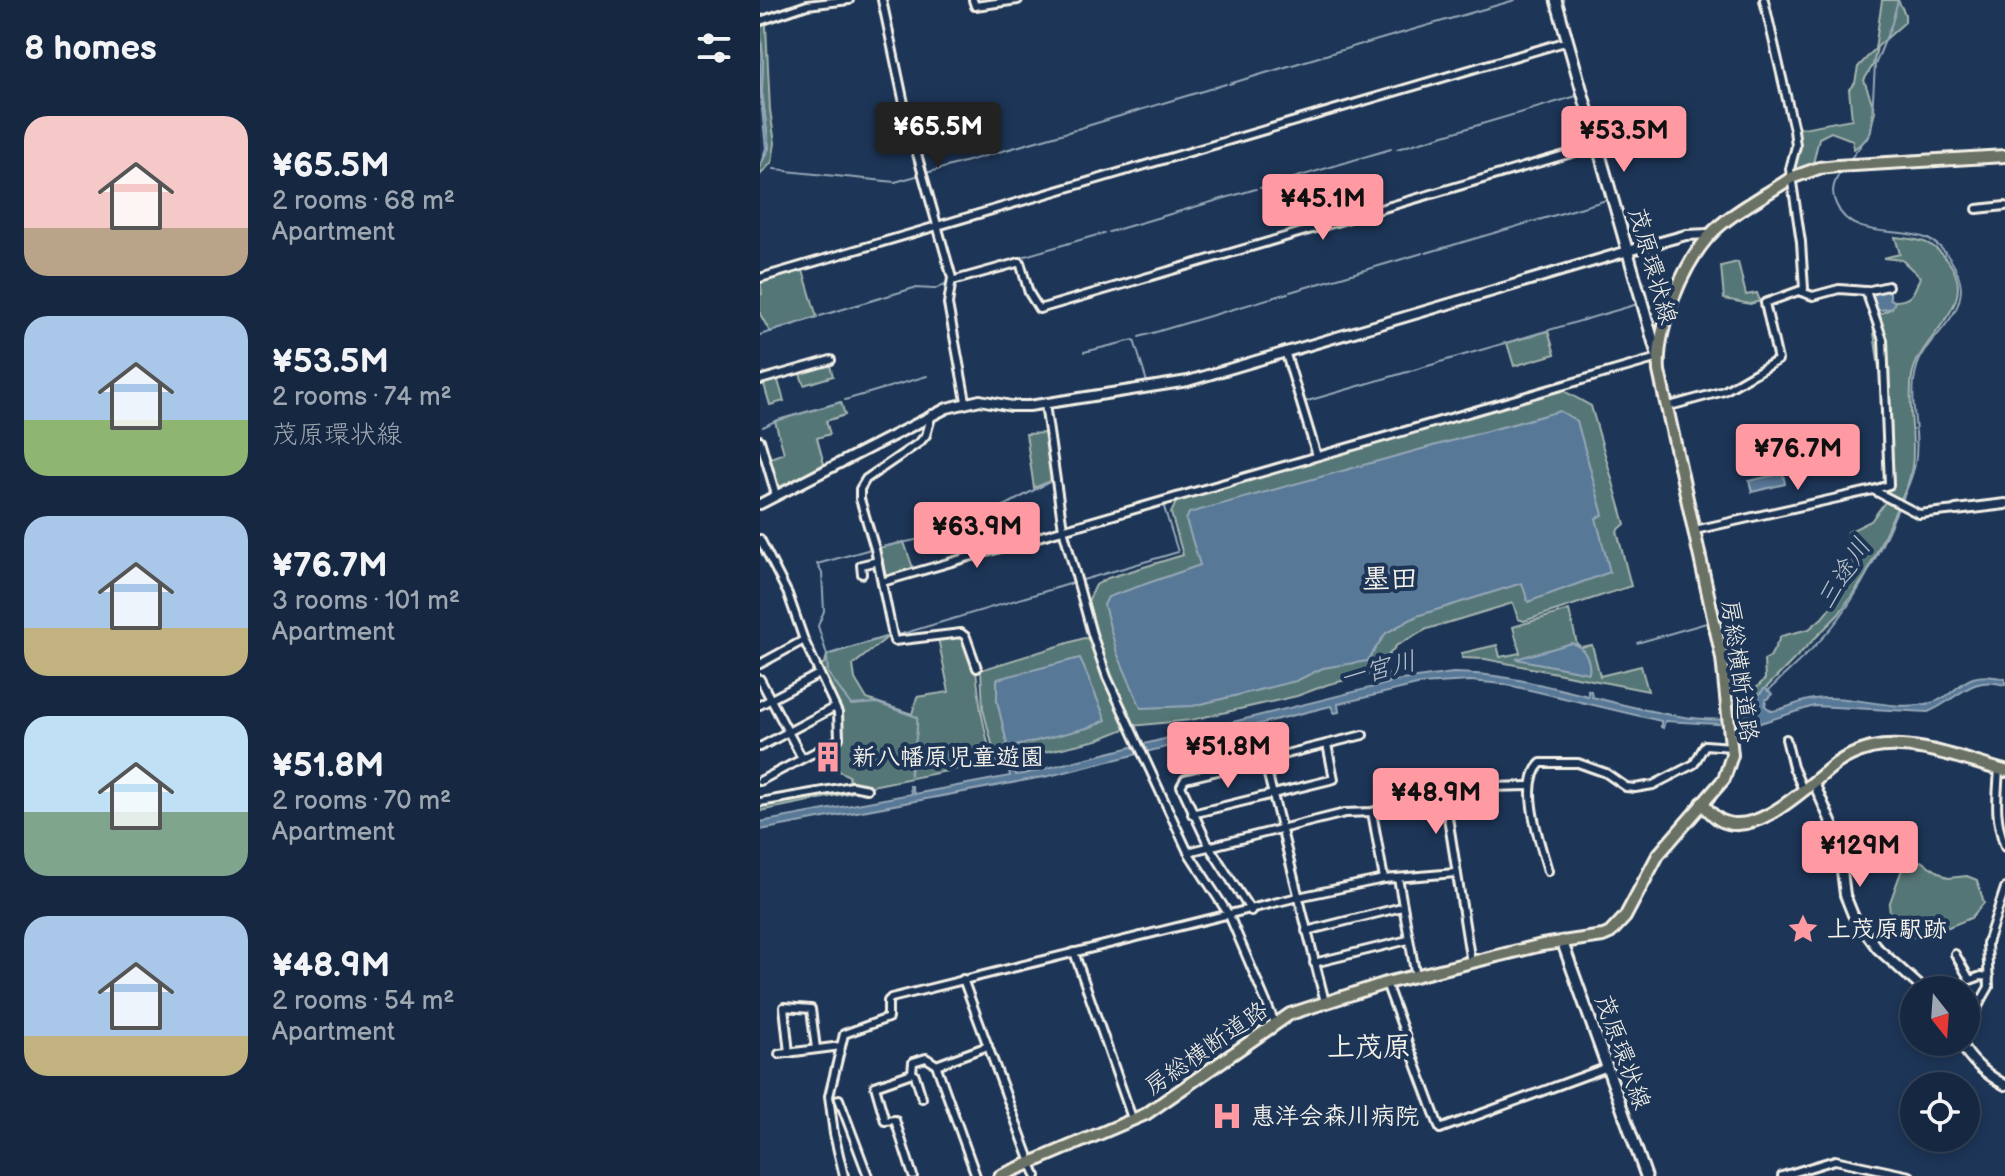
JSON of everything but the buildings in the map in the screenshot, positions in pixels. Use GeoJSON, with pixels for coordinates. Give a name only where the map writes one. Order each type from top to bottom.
{"type":"FeatureCollection","features":[{"type":"Feature","properties":{"kind":"main road","name":"茂原環状線"},"geometry":{"type":"LineString","coordinates":[[1556,0],[1658,358]]}},
{"type":"Feature","properties":{"kind":"main road","name":"房総横断道路"},"geometry":{"type":"LineString","coordinates":[[1000,1176],[1146,1114],[1290,1014],[1386,983],[1562,941],[1595,938],[1615,928],[1633,905],[1665,845],[1728,771],[1732,747],[1722,658],[1658,358],[1661,338],[1685,272],[1710,234],[1791,178],[1819,168],[1837,166],[2005,156]]}},
{"type":"Feature","properties":{"kind":"main road"},"geometry":{"type":"LineString","coordinates":[[1702,803],[1718,819],[1737,824],[1758,818],[1804,792],[1849,756],[1871,748],[1892,746],[1922,749],[2002,770]]}},
{"type":"Feature","properties":{"kind":"main road","name":"茂原環状線"},"geometry":{"type":"LineString","coordinates":[[1562,941],[1646,1176]]}},
{"type":"Feature","properties":{"kind":"street"},"geometry":{"type":"LineString","coordinates":[[762,21],[807,5],[849,0]]}},
{"type":"Feature","properties":{"kind":"street"},"geometry":{"type":"LineString","coordinates":[[882,0],[908,122],[952,281],[948,304],[966,401]]}},
{"type":"Feature","properties":{"kind":"street"},"geometry":{"type":"LineString","coordinates":[[973,0],[975,6],[1018,0]]}},
{"type":"Feature","properties":{"kind":"street"},"geometry":{"type":"LineString","coordinates":[[1764,0],[1794,130],[1796,146],[1790,169],[1801,242],[1804,289],[1801,292]]}},
{"type":"Feature","properties":{"kind":"street"},"geometry":{"type":"LineString","coordinates":[[760,278],[1568,41]]}},
{"type":"Feature","properties":{"kind":"street"},"geometry":{"type":"LineString","coordinates":[[952,281],[1020,262],[1029,293],[1039,309],[1599,145]]}},
{"type":"Feature","properties":{"kind":"street"},"geometry":{"type":"LineString","coordinates":[[1977,209],[2005,206]]}},
{"type":"Feature","properties":{"kind":"street"},"geometry":{"type":"LineString","coordinates":[[760,504],[932,414],[966,401],[980,400],[1011,406],[1045,404],[1188,381],[1628,251],[1686,235],[1710,234]]}},
{"type":"Feature","properties":{"kind":"street"},"geometry":{"type":"LineString","coordinates":[[1666,407],[1724,391],[1778,360],[1765,303],[1772,298],[1801,292],[1813,296],[1839,289],[1866,291],[1888,286]]}},
{"type":"Feature","properties":{"kind":"street"},"geometry":{"type":"LineString","coordinates":[[1695,530],[1889,485],[1883,340],[1866,291]]}},
{"type":"Feature","properties":{"kind":"street"},"geometry":{"type":"LineString","coordinates":[[1285,351],[1317,456]]}},
{"type":"Feature","properties":{"kind":"street"},"geometry":{"type":"LineString","coordinates":[[882,582],[1658,358]]}},
{"type":"Feature","properties":{"kind":"street"},"geometry":{"type":"LineString","coordinates":[[760,380],[831,360]]}},
{"type":"Feature","properties":{"kind":"street"},"geometry":{"type":"LineString","coordinates":[[1045,404],[1063,529],[1092,634],[1148,768],[1188,852],[1229,915],[1275,1023]]}},
{"type":"Feature","properties":{"kind":"street"},"geometry":{"type":"LineString","coordinates":[[932,414],[926,435],[875,472],[860,489],[860,499],[878,561],[894,641],[961,633],[966,637],[977,668]]}},
{"type":"Feature","properties":{"kind":"street"},"geometry":{"type":"LineString","coordinates":[[760,440],[776,495]]}},
{"type":"Feature","properties":{"kind":"street"},"geometry":{"type":"LineString","coordinates":[[1873,490],[1919,514],[2005,504]]}},
{"type":"Feature","properties":{"kind":"street"},"geometry":{"type":"LineString","coordinates":[[760,781],[839,738],[838,713],[804,640],[788,594],[761,545]]}},
{"type":"Feature","properties":{"kind":"street"},"geometry":{"type":"LineString","coordinates":[[862,574],[861,565],[878,561]]}},
{"type":"Feature","properties":{"kind":"street"},"geometry":{"type":"LineString","coordinates":[[760,664],[804,640]]}},
{"type":"Feature","properties":{"kind":"street"},"geometry":{"type":"LineString","coordinates":[[760,705],[819,674]]}},
{"type":"Feature","properties":{"kind":"street"},"geometry":{"type":"LineString","coordinates":[[760,679],[802,758]]}},
{"type":"Feature","properties":{"kind":"street"},"geometry":{"type":"LineString","coordinates":[[760,747],[835,707]]}},
{"type":"Feature","properties":{"kind":"street"},"geometry":{"type":"LineString","coordinates":[[1251,911],[1192,814],[1181,786],[1185,779],[1363,735]]}},
{"type":"Feature","properties":{"kind":"street"},"geometry":{"type":"LineString","coordinates":[[1786,739],[1804,792]]}},
{"type":"Feature","properties":{"kind":"street"},"geometry":{"type":"LineString","coordinates":[[1192,814],[1334,779],[1327,744]]}},
{"type":"Feature","properties":{"kind":"street"},"geometry":{"type":"LineString","coordinates":[[1548,871],[1536,832],[1530,786],[1536,767],[1541,763],[1578,763],[1606,773],[1626,787],[1653,785],[1698,761],[1702,747],[1732,747]]}},
{"type":"Feature","properties":{"kind":"street"},"geometry":{"type":"LineString","coordinates":[[1264,759],[1325,1002]]}},
{"type":"Feature","properties":{"kind":"street"},"geometry":{"type":"LineString","coordinates":[[2002,770],[1996,814],[2005,847]]}},
{"type":"Feature","properties":{"kind":"street"},"geometry":{"type":"LineString","coordinates":[[1814,783],[1838,838],[1845,895],[1853,915],[1885,956],[1908,976]]}},
{"type":"Feature","properties":{"kind":"street"},"geometry":{"type":"LineString","coordinates":[[760,802],[852,786],[867,789]]}},
{"type":"Feature","properties":{"kind":"street"},"geometry":{"type":"LineString","coordinates":[[1188,852],[1345,813],[1372,812],[1402,802],[1445,798],[1488,787],[1530,786]]}},
{"type":"Feature","properties":{"kind":"street"},"geometry":{"type":"LineString","coordinates":[[1445,798],[1471,963]]}},
{"type":"Feature","properties":{"kind":"street"},"geometry":{"type":"LineString","coordinates":[[1372,812],[1384,879]]}},
{"type":"Feature","properties":{"kind":"street"},"geometry":{"type":"LineString","coordinates":[[844,1176],[829,1096],[844,1034],[888,1018],[888,1001],[891,998],[1298,897],[1384,879],[1455,873]]}},
{"type":"Feature","properties":{"kind":"street"},"geometry":{"type":"LineString","coordinates":[[1398,878],[1416,977]]}},
{"type":"Feature","properties":{"kind":"street"},"geometry":{"type":"LineString","coordinates":[[1980,1002],[1986,995],[1989,977],[1987,943],[2005,888]]}},
{"type":"Feature","properties":{"kind":"street"},"geometry":{"type":"LineString","coordinates":[[1306,931],[1402,907]]}},
{"type":"Feature","properties":{"kind":"street"},"geometry":{"type":"LineString","coordinates":[[1314,963],[1408,940]]}},
{"type":"Feature","properties":{"kind":"street"},"geometry":{"type":"LineString","coordinates":[[1074,952],[1133,1121]]}},
{"type":"Feature","properties":{"kind":"street"},"geometry":{"type":"LineString","coordinates":[[1955,954],[1970,980],[1989,977]]}},
{"type":"Feature","properties":{"kind":"street"},"geometry":{"type":"LineString","coordinates":[[963,979],[1036,1176]]}},
{"type":"Feature","properties":{"kind":"street"},"geometry":{"type":"LineString","coordinates":[[1386,983],[1440,1129],[1608,1067]]}},
{"type":"Feature","properties":{"kind":"street"},"geometry":{"type":"LineString","coordinates":[[789,1053],[784,1007],[811,1009],[816,1049]]}},
{"type":"Feature","properties":{"kind":"street"},"geometry":{"type":"LineString","coordinates":[[779,1054],[841,1046]]}},
{"type":"Feature","properties":{"kind":"street"},"geometry":{"type":"LineString","coordinates":[[937,1065],[988,1046]]}},
{"type":"Feature","properties":{"kind":"street"},"geometry":{"type":"LineString","coordinates":[[1969,1056],[1986,1074],[2005,1085]]}},
{"type":"Feature","properties":{"kind":"street"},"geometry":{"type":"LineString","coordinates":[[922,1098],[912,1073],[913,1062],[925,1058],[937,1065],[976,1176]]}},
{"type":"Feature","properties":{"kind":"street"},"geometry":{"type":"LineString","coordinates":[[912,1073],[875,1086],[885,1121],[895,1120],[913,1176]]}},
{"type":"Feature","properties":{"kind":"street"},"geometry":{"type":"LineString","coordinates":[[839,1099],[868,1176]]}},
{"type":"Feature","properties":{"kind":"street"},"geometry":{"type":"LineString","coordinates":[[1782,1176],[1835,1160],[1910,1176]]}},
{"type":"Feature","properties":{"kind":"green space"},"geometry":{"type":"Polygon","coordinates":[[[1882,0],[1898,0],[1905,14],[1905,22],[1877,47],[1873,65],[1864,80],[1875,111],[1869,137],[1854,149],[1852,140],[1831,132],[1819,138],[1813,164],[1791,172],[1797,129],[1852,119],[1849,89],[1855,83],[1858,67],[1875,49],[1882,0]]]}},
{"type":"Feature","properties":{"kind":"green space"},"geometry":{"type":"Polygon","coordinates":[[[766,25],[770,110],[775,143],[772,162],[760,175],[760,166],[769,148],[762,92],[760,27],[766,25]]]}},
{"type":"Feature","properties":{"kind":"green space"},"geometry":{"type":"Polygon","coordinates":[[[1895,237],[1919,240],[1936,249],[1957,277],[1958,292],[1945,320],[1917,361],[1912,376],[1913,457],[1911,473],[1898,503],[1877,492],[1889,487],[1885,412],[1872,318],[1892,308],[1895,301],[1909,297],[1920,277],[1902,260],[1883,258],[1900,254],[1895,237]]]}},
{"type":"Feature","properties":{"kind":"green space"},"geometry":{"type":"Polygon","coordinates":[[[1738,262],[1746,295],[1757,293],[1760,301],[1750,304],[1724,299],[1721,266],[1738,262]]]}},
{"type":"Feature","properties":{"kind":"green space"},"geometry":{"type":"Polygon","coordinates":[[[802,267],[817,317],[770,332],[760,314],[760,279],[802,267]]]}},
{"type":"Feature","properties":{"kind":"green space"},"geometry":{"type":"Polygon","coordinates":[[[1548,331],[1555,354],[1514,366],[1507,343],[1548,331]]]}},
{"type":"Feature","properties":{"kind":"green space"},"geometry":{"type":"Polygon","coordinates":[[[829,362],[833,376],[804,385],[799,371],[829,362]]]}},
{"type":"Feature","properties":{"kind":"green space"},"geometry":{"type":"Polygon","coordinates":[[[777,377],[784,401],[770,405],[763,381],[777,377]]]}},
{"type":"Feature","properties":{"kind":"green space"},"geometry":{"type":"Polygon","coordinates":[[[1561,386],[1564,391],[1591,406],[1625,524],[1617,531],[1631,586],[1524,621],[1518,619],[1513,603],[1427,629],[1397,645],[1372,674],[1329,684],[1297,696],[1191,720],[1132,726],[1102,652],[1088,601],[1096,585],[1108,578],[1183,555],[1171,513],[1178,498],[1561,386]]]}},
{"type":"Feature","properties":{"kind":"green space"},"geometry":{"type":"Polygon","coordinates":[[[841,402],[845,415],[826,421],[830,434],[817,438],[824,464],[777,490],[767,459],[784,453],[775,421],[841,402]]]}},
{"type":"Feature","properties":{"kind":"green space"},"geometry":{"type":"Polygon","coordinates":[[[1046,433],[1053,480],[1034,488],[1026,434],[1046,433]]]}},
{"type":"Feature","properties":{"kind":"green space"},"geometry":{"type":"Polygon","coordinates":[[[1885,502],[1897,508],[1866,575],[1839,614],[1734,717],[1732,704],[1745,700],[1765,679],[1764,660],[1770,657],[1781,636],[1809,629],[1822,618],[1852,580],[1848,532],[1871,521],[1885,502]]]}},
{"type":"Feature","properties":{"kind":"green space"},"geometry":{"type":"Polygon","coordinates":[[[904,542],[914,571],[883,580],[878,548],[904,542]]]}},
{"type":"Feature","properties":{"kind":"green space"},"geometry":{"type":"Polygon","coordinates":[[[1569,610],[1577,644],[1581,647],[1592,645],[1600,676],[1641,666],[1648,691],[1485,659],[1462,658],[1462,653],[1497,645],[1500,657],[1520,653],[1513,627],[1569,610]]]}},
{"type":"Feature","properties":{"kind":"green space"},"geometry":{"type":"Polygon","coordinates":[[[963,635],[976,671],[992,762],[867,787],[850,785],[849,776],[831,767],[837,752],[840,727],[819,665],[825,663],[827,655],[889,636],[853,665],[855,679],[867,699],[912,714],[917,697],[949,692],[938,638],[963,635]]]}},
{"type":"Feature","properties":{"kind":"green space"},"geometry":{"type":"Polygon","coordinates":[[[1084,638],[1090,639],[1100,670],[1127,728],[1097,740],[997,763],[983,709],[981,670],[1084,638]]]}},
{"type":"Feature","properties":{"kind":"green space"},"geometry":{"type":"Polygon","coordinates":[[[860,788],[859,791],[760,811],[760,804],[860,788]]]}},
{"type":"Feature","properties":{"kind":"green space"},"geometry":{"type":"Polygon","coordinates":[[[1921,861],[1948,878],[1967,876],[1977,880],[1984,903],[1971,918],[1919,939],[1892,928],[1889,905],[1902,869],[1921,861]]]}},
{"type":"Feature","properties":{"kind":"water"},"geometry":{"type":"Polygon","coordinates":[[[760,35],[762,92],[769,148],[760,166],[766,148],[760,89],[760,35]]]}},
{"type":"Feature","properties":{"kind":"water"},"geometry":{"type":"Polygon","coordinates":[[[1890,288],[1890,299],[1895,301],[1892,308],[1875,311],[1870,292],[1890,288]]]}},
{"type":"Feature","properties":{"kind":"water"},"geometry":{"type":"Polygon","coordinates":[[[1560,411],[1577,421],[1603,515],[1596,518],[1610,572],[1528,602],[1522,583],[1417,616],[1386,633],[1367,661],[1323,668],[1296,681],[1193,706],[1141,708],[1117,653],[1104,605],[1108,597],[1200,565],[1186,520],[1189,513],[1560,411]]]}},
{"type":"Feature","properties":{"kind":"water"},"geometry":{"type":"Polygon","coordinates":[[[1783,473],[1785,484],[1752,492],[1749,481],[1783,473]]]}},
{"type":"Feature","properties":{"kind":"water"},"geometry":{"type":"Polygon","coordinates":[[[1572,643],[1586,655],[1589,673],[1516,659],[1572,643]]]}},
{"type":"Feature","properties":{"kind":"water"},"geometry":{"type":"Polygon","coordinates":[[[1080,658],[1106,720],[1091,727],[1008,748],[997,701],[997,679],[1080,658]]]}},
{"type":"Feature","properties":{"kind":"water","name":"一宮川"},"geometry":{"type":"Polygon","coordinates":[[[1453,673],[1504,677],[1588,696],[1588,690],[1592,697],[1624,705],[1710,720],[1739,715],[1765,688],[1772,694],[1765,706],[1772,711],[1808,700],[1828,698],[1912,706],[1926,704],[1978,677],[2005,679],[2005,685],[1982,683],[1973,686],[1928,712],[1814,706],[1751,726],[1665,721],[1663,728],[1661,721],[1504,684],[1470,681],[1421,684],[1338,704],[1339,712],[1334,713],[1331,706],[1049,776],[760,830],[760,822],[911,794],[910,786],[914,794],[1010,776],[1009,770],[1014,769],[1016,775],[1023,774],[1390,683],[1384,675],[1387,674],[1394,681],[1453,673]]]}},
{"type":"Feature","properties":{"kind":"waterway"},"geometry":{"type":"LineString","coordinates":[[1364,44],[1515,0]]}},
{"type":"Feature","properties":{"kind":"waterway","name":"三途川"},"geometry":{"type":"LineString","coordinates":[[1848,162],[1871,132],[1875,65],[1898,0]]}},
{"type":"Feature","properties":{"kind":"waterway"},"geometry":{"type":"LineString","coordinates":[[1229,84],[1362,44]]}},
{"type":"Feature","properties":{"kind":"waterway"},"geometry":{"type":"LineString","coordinates":[[1077,129],[1226,84]]}},
{"type":"Feature","properties":{"kind":"waterway"},"geometry":{"type":"LineString","coordinates":[[1397,149],[1580,95]]}},
{"type":"Feature","properties":{"kind":"waterway"},"geometry":{"type":"LineString","coordinates":[[926,173],[1075,130]]}},
{"type":"Feature","properties":{"kind":"waterway"},"geometry":{"type":"LineString","coordinates":[[1260,188],[1391,149]]}},
{"type":"Feature","properties":{"kind":"waterway"},"geometry":{"type":"LineString","coordinates":[[774,169],[784,170]]}},
{"type":"Feature","properties":{"kind":"waterway"},"geometry":{"type":"LineString","coordinates":[[786,171],[895,182],[920,175]]}},
{"type":"Feature","properties":{"kind":"waterway","name":"三途川"},"geometry":{"type":"LineString","coordinates":[[1768,691],[1832,627],[1877,555],[1915,464],[1913,391],[1917,367],[1955,310],[1961,288],[1958,274],[1946,253],[1928,239],[1864,228],[1843,216],[1833,195],[1841,171]]}},
{"type":"Feature","properties":{"kind":"waterway"},"geometry":{"type":"LineString","coordinates":[[1109,232],[1256,189]]}},
{"type":"Feature","properties":{"kind":"waterway"},"geometry":{"type":"LineString","coordinates":[[1426,253],[1610,199]]}},
{"type":"Feature","properties":{"kind":"waterway"},"geometry":{"type":"LineString","coordinates":[[956,276],[1104,233]]}},
{"type":"Feature","properties":{"kind":"waterway"},"geometry":{"type":"LineString","coordinates":[[1290,292],[1423,253]]}},
{"type":"Feature","properties":{"kind":"waterway"},"geometry":{"type":"LineString","coordinates":[[820,316],[914,288],[935,289],[949,282]]}},
{"type":"Feature","properties":{"kind":"waterway"},"geometry":{"type":"LineString","coordinates":[[1139,337],[1288,293]]}},
{"type":"Feature","properties":{"kind":"waterway"},"geometry":{"type":"LineString","coordinates":[[1440,362],[1638,304]]}},
{"type":"Feature","properties":{"kind":"waterway"},"geometry":{"type":"LineString","coordinates":[[760,335],[817,317]]}},
{"type":"Feature","properties":{"kind":"waterway"},"geometry":{"type":"LineString","coordinates":[[1084,352],[1134,340],[1147,382]]}},
{"type":"Feature","properties":{"kind":"waterway"},"geometry":{"type":"LineString","coordinates":[[1304,402],[1438,363]]}},
{"type":"Feature","properties":{"kind":"waterway"},"geometry":{"type":"LineString","coordinates":[[845,400],[927,376]]}},
{"type":"Feature","properties":{"kind":"waterway"},"geometry":{"type":"LineString","coordinates":[[763,427],[841,402]]}},
{"type":"Feature","properties":{"kind":"waterway"},"geometry":{"type":"LineString","coordinates":[[878,548],[939,535],[1053,480]]}},
{"type":"Feature","properties":{"kind":"waterway"},"geometry":{"type":"LineString","coordinates":[[1083,580],[1178,552],[1163,504]]}},
{"type":"Feature","properties":{"kind":"waterway"},"geometry":{"type":"LineString","coordinates":[[871,549],[817,564],[822,573],[824,611],[818,626],[827,655],[828,673],[851,705],[877,703],[917,717],[910,775]]}},
{"type":"Feature","properties":{"kind":"waterway"},"geometry":{"type":"LineString","coordinates":[[895,636],[1073,583]]}},
{"type":"Feature","properties":{"kind":"waterway"},"geometry":{"type":"LineString","coordinates":[[1637,643],[1710,622]]}},
{"type":"Feature","properties":{"kind":"waterway"},"geometry":{"type":"LineString","coordinates":[[829,654],[889,636]]}},
{"type":"Feature","properties":{"kind":"place","name":"新八幡原児童遊園"},"geometry":{"type":"Point","coordinates":[828,757]}},
{"type":"Feature","properties":{"kind":"place","name":"上茂原駅跡"},"geometry":{"type":"Point","coordinates":[1803,929]}},
{"type":"Feature","properties":{"kind":"place","name":"惠洋会森川病院"},"geometry":{"type":"Point","coordinates":[1227,1116]}},
{"type":"Feature","properties":{"kind":"district","name":"墨田"},"geometry":{"type":"Point","coordinates":[1390,578]}},
{"type":"Feature","properties":{"kind":"district","name":"上茂原"},"geometry":{"type":"Point","coordinates":[1369,1046]}}]}
